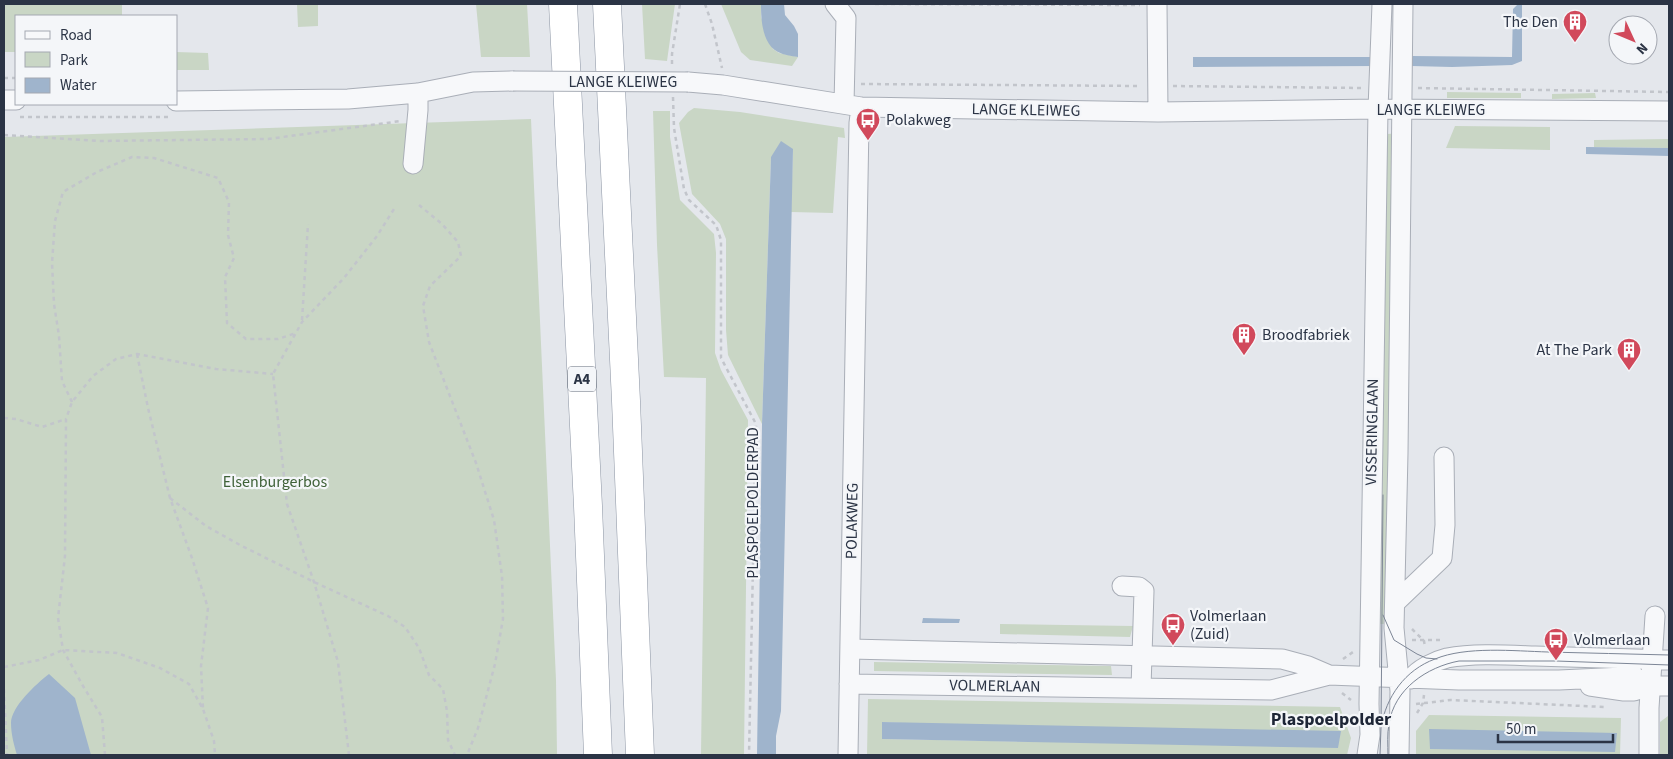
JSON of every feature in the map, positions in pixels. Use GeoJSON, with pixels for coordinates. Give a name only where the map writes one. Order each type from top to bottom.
{"type":"FeatureCollection","features":[{"type":"Feature","properties":{"kind":"highway","name":"A4"},"geometry":{"type":"LineString","coordinates":[[563,4],[588,506],[598,755]]}},
{"type":"Feature","properties":{"kind":"highway"},"geometry":{"type":"LineString","coordinates":[[607,4],[626,401],[640,755]]}},
{"type":"Feature","properties":{"kind":"street","name":"POLAKWEG"},"geometry":{"type":"LineString","coordinates":[[835,4],[846,18],[844,83],[859,123],[848,755]]}},
{"type":"Feature","properties":{"kind":"street"},"geometry":{"type":"LineString","coordinates":[[1157,4],[1158,112]]}},
{"type":"Feature","properties":{"kind":"street","name":"VISSERINGLAAN"},"geometry":{"type":"LineString","coordinates":[[1367,755],[1370,735],[1372,408],[1382,4]]}},
{"type":"Feature","properties":{"kind":"street","name":"VISSERINGLAAN"},"geometry":{"type":"LineString","coordinates":[[1399,755],[1400,704],[1405,679],[1394,640],[1398,446],[1402,4]]}},
{"type":"Feature","properties":{"kind":"street","name":"LANGE KLEIWEG"},"geometry":{"type":"LineString","coordinates":[[178,101],[348,99],[418,93],[473,82],[678,82],[723,86],[852,106],[1158,112],[1378,109],[1669,111]]}},
{"type":"Feature","properties":{"kind":"street"},"geometry":{"type":"LineString","coordinates":[[413,164],[418,119],[418,93]]}},
{"type":"Feature","properties":{"kind":"street"},"geometry":{"type":"LineString","coordinates":[[1395,603],[1442,558],[1445,525],[1444,457]]}},
{"type":"Feature","properties":{"kind":"street"},"geometry":{"type":"LineString","coordinates":[[1122,586],[1139,587],[1144,591],[1141,688]]}},
{"type":"Feature","properties":{"kind":"street"},"geometry":{"type":"LineString","coordinates":[[1649,755],[1650,686],[1661,659],[1655,616]]}},
{"type":"Feature","properties":{"kind":"street","name":"VOLMERLAAN"},"geometry":{"type":"LineString","coordinates":[[850,649],[1282,658],[1308,666],[1329,676]]}},
{"type":"Feature","properties":{"kind":"street"},"geometry":{"type":"LineString","coordinates":[[1405,679],[1432,664],[1459,656],[1661,659]]}},
{"type":"Feature","properties":{"kind":"street","name":"VOLMERLAAN"},"geometry":{"type":"LineString","coordinates":[[849,684],[1271,690],[1329,676],[1405,679],[1559,680],[1624,691],[1634,691],[1650,686],[1669,686]]}},
{"type":"Feature","properties":{"kind":"path","name":"PLASPOELPOLDERPAD"},"geometry":{"type":"LineString","coordinates":[[680,4],[672,54],[678,82],[674,128],[684,189],[689,200],[716,225],[721,240],[721,358],[756,424],[749,755]]}},
{"type":"Feature","properties":{"kind":"path"},"geometry":{"type":"LineString","coordinates":[[705,4],[712,24],[722,70]]}},
{"type":"Feature","properties":{"kind":"path"},"geometry":{"type":"LineString","coordinates":[[875,4],[1157,4]]}},
{"type":"Feature","properties":{"kind":"path","name":"LANGE KLEIWEG"},"geometry":{"type":"LineString","coordinates":[[844,83],[1380,88]]}},
{"type":"Feature","properties":{"kind":"path","name":"LANGE KLEIWEG"},"geometry":{"type":"LineString","coordinates":[[1402,88],[1669,92]]}},
{"type":"Feature","properties":{"kind":"path"},"geometry":{"type":"LineString","coordinates":[[4,135],[98,141],[268,139],[418,119]]}},
{"type":"Feature","properties":{"kind":"path"},"geometry":{"type":"LineString","coordinates":[[72,402],[62,381],[59,336],[54,304],[52,263],[55,221],[63,192],[97,172],[132,157],[154,158],[218,178],[229,202],[228,235],[234,258],[225,277],[227,323],[246,340],[278,340],[296,333]]}},
{"type":"Feature","properties":{"kind":"path"},"geometry":{"type":"LineString","coordinates":[[420,205],[442,224],[458,242],[461,256],[430,286],[423,306],[429,342],[476,463],[494,520],[502,576],[503,619],[495,664],[478,728],[467,755]]}},
{"type":"Feature","properties":{"kind":"path"},"geometry":{"type":"LineString","coordinates":[[349,755],[338,662],[314,582],[287,504],[273,374],[302,322],[344,278],[377,236],[394,209]]}},
{"type":"Feature","properties":{"kind":"path"},"geometry":{"type":"LineString","coordinates":[[302,322],[308,224]]}},
{"type":"Feature","properties":{"kind":"path"},"geometry":{"type":"LineString","coordinates":[[105,755],[102,717],[82,686],[63,650],[58,618],[65,556],[66,419],[72,402],[93,376],[116,359],[137,354],[216,369],[273,374]]}},
{"type":"Feature","properties":{"kind":"path"},"geometry":{"type":"LineString","coordinates":[[137,354],[170,498],[208,608],[201,666],[203,709]]}},
{"type":"Feature","properties":{"kind":"path"},"geometry":{"type":"LineString","coordinates":[[4,418],[16,419],[42,427],[66,419]]}},
{"type":"Feature","properties":{"kind":"path"},"geometry":{"type":"LineString","coordinates":[[170,498],[206,526],[314,582],[388,616],[405,627],[419,648],[429,675],[443,689],[447,711],[448,740],[455,755]]}},
{"type":"Feature","properties":{"kind":"path"},"geometry":{"type":"LineString","coordinates":[[4,667],[39,660],[63,650],[117,653],[160,668],[189,684],[203,709],[214,741],[216,755]]}},
{"type":"Feature","properties":{"kind":"path"},"geometry":{"type":"LineString","coordinates":[[1329,676],[1332,686],[1354,702],[1369,704]]}},
{"type":"Feature","properties":{"kind":"path"},"geometry":{"type":"LineString","coordinates":[[4,689],[8,755]]}},
{"type":"Feature","properties":{"kind":"path"},"geometry":{"type":"LineString","coordinates":[[1400,704],[1451,700],[1612,707]]}},
{"type":"Feature","properties":{"kind":"green space"},"geometry":{"type":"Polygon","coordinates":[[[4,4],[122,4],[122,15],[15,15],[15,52],[4,52],[4,4]]]}},
{"type":"Feature","properties":{"kind":"green space"},"geometry":{"type":"Polygon","coordinates":[[[297,4],[318,4],[318,26],[298,27],[297,4]]]}},
{"type":"Feature","properties":{"kind":"green space"},"geometry":{"type":"Polygon","coordinates":[[[476,4],[527,4],[530,57],[481,57],[476,4]]]}},
{"type":"Feature","properties":{"kind":"green space"},"geometry":{"type":"Polygon","coordinates":[[[642,4],[675,4],[667,61],[645,59],[642,4]]]}},
{"type":"Feature","properties":{"kind":"green space"},"geometry":{"type":"Polygon","coordinates":[[[721,4],[761,4],[761,17],[773,49],[779,53],[798,57],[792,66],[750,60],[741,52],[721,4]]]}},
{"type":"Feature","properties":{"kind":"green space"},"geometry":{"type":"Polygon","coordinates":[[[178,52],[208,53],[209,70],[178,70],[178,52]]]}},
{"type":"Feature","properties":{"kind":"green space"},"geometry":{"type":"Polygon","coordinates":[[[1447,92],[1521,93],[1521,98],[1447,98],[1447,92]]]}},
{"type":"Feature","properties":{"kind":"green space"},"geometry":{"type":"Polygon","coordinates":[[[1595,93],[1596,98],[1552,99],[1552,94],[1595,93]]]}},
{"type":"Feature","properties":{"kind":"green space"},"geometry":{"type":"Polygon","coordinates":[[[694,108],[740,112],[844,128],[845,138],[838,137],[833,213],[791,212],[793,149],[771,157],[762,424],[728,355],[726,330],[726,239],[720,224],[692,194],[679,123],[694,108]]]}},
{"type":"Feature","properties":{"kind":"green space"},"geometry":{"type":"Polygon","coordinates":[[[653,111],[670,111],[670,137],[680,200],[714,234],[716,253],[715,353],[721,370],[748,420],[744,755],[701,755],[706,378],[664,377],[657,245],[653,111]]]}},
{"type":"Feature","properties":{"kind":"green space","name":"Elsenburgerbos"},"geometry":{"type":"Polygon","coordinates":[[[531,119],[556,680],[557,755],[4,755],[4,137],[531,119]]]}},
{"type":"Feature","properties":{"kind":"green space"},"geometry":{"type":"Polygon","coordinates":[[[1455,126],[1550,127],[1550,150],[1446,148],[1455,126]]]}},
{"type":"Feature","properties":{"kind":"green space"},"geometry":{"type":"Polygon","coordinates":[[[1401,133],[1392,624],[1378,624],[1387,134],[1401,133]]]}},
{"type":"Feature","properties":{"kind":"green space"},"geometry":{"type":"Polygon","coordinates":[[[1669,139],[1669,148],[1594,147],[1594,140],[1669,139]]]}},
{"type":"Feature","properties":{"kind":"green space"},"geometry":{"type":"Polygon","coordinates":[[[1000,624],[1133,626],[1130,637],[1000,634],[1000,624]]]}},
{"type":"Feature","properties":{"kind":"green space"},"geometry":{"type":"Polygon","coordinates":[[[874,662],[1111,666],[1112,675],[874,671],[874,662]]]}},
{"type":"Feature","properties":{"kind":"green space"},"geometry":{"type":"Polygon","coordinates":[[[868,699],[1340,707],[1351,738],[1347,755],[867,755],[868,699]],[[883,722],[882,739],[1338,747],[883,722]]]}},
{"type":"Feature","properties":{"kind":"green space"},"geometry":{"type":"Polygon","coordinates":[[[1429,715],[1621,718],[1620,755],[1416,754],[1416,731],[1429,715]]]}},
{"type":"Feature","properties":{"kind":"green space"},"geometry":{"type":"Polygon","coordinates":[[[1668,716],[1669,755],[1660,755],[1660,722],[1668,716]]]}},
{"type":"Feature","properties":{"kind":"water"},"geometry":{"type":"Polygon","coordinates":[[[761,4],[784,4],[785,15],[798,34],[798,57],[778,52],[769,43],[761,17],[761,4]]]}},
{"type":"Feature","properties":{"kind":"water"},"geometry":{"type":"Polygon","coordinates":[[[1518,4],[1522,4],[1522,61],[1512,65],[1412,66],[1412,56],[1512,57],[1513,9],[1518,4]]]}},
{"type":"Feature","properties":{"kind":"water"},"geometry":{"type":"Polygon","coordinates":[[[1193,57],[1378,57],[1377,66],[1193,67],[1193,57]]]}},
{"type":"Feature","properties":{"kind":"water"},"geometry":{"type":"Polygon","coordinates":[[[781,141],[793,149],[781,711],[776,736],[776,755],[757,755],[762,424],[771,157],[781,141]]]}},
{"type":"Feature","properties":{"kind":"water"},"geometry":{"type":"Polygon","coordinates":[[[1586,147],[1669,148],[1669,156],[1586,154],[1586,147]]]}},
{"type":"Feature","properties":{"kind":"water"},"geometry":{"type":"Polygon","coordinates":[[[923,618],[960,619],[959,623],[922,623],[923,618]]]}},
{"type":"Feature","properties":{"kind":"water"},"geometry":{"type":"Polygon","coordinates":[[[49,674],[75,698],[91,755],[17,755],[12,731],[12,717],[25,696],[49,674]]]}},
{"type":"Feature","properties":{"kind":"water"},"geometry":{"type":"Polygon","coordinates":[[[882,722],[1341,731],[1338,748],[882,739],[882,722]]]}},
{"type":"Feature","properties":{"kind":"water"},"geometry":{"type":"Polygon","coordinates":[[[1429,729],[1617,733],[1615,752],[1430,749],[1429,729]]]}},
{"type":"Feature","properties":{"kind":"tram line"},"geometry":{"type":"LineString","coordinates":[[1380,755],[1383,495]]}},
{"type":"Feature","properties":{"kind":"tram line"},"geometry":{"type":"LineString","coordinates":[[1383,615],[1394,640],[1426,658],[1437,659]]}},
{"type":"Feature","properties":{"kind":"tram line"},"geometry":{"type":"LineString","coordinates":[[1381,727],[1387,705],[1406,677],[1424,664],[1447,655],[1490,650],[1669,655]]}},
{"type":"Feature","properties":{"kind":"tram line"},"geometry":{"type":"LineString","coordinates":[[1388,755],[1389,724],[1392,711],[1398,700],[1405,690],[1424,674],[1447,664],[1459,661],[1556,661],[1669,665]]}},
{"type":"Feature","properties":{"kind":"place","name":"The Den"},"geometry":{"type":"Point","coordinates":[1575,43]}},
{"type":"Feature","properties":{"kind":"place","name":"Polakweg"},"geometry":{"type":"Point","coordinates":[868,141]}},
{"type":"Feature","properties":{"kind":"place","name":"Broodfabriek"},"geometry":{"type":"Point","coordinates":[1244,356]}},
{"type":"Feature","properties":{"kind":"place","name":"At The Park"},"geometry":{"type":"Point","coordinates":[1629,371]}},
{"type":"Feature","properties":{"kind":"place","name":"Volmerlaan (Zuid)"},"geometry":{"type":"Point","coordinates":[1173,646]}},
{"type":"Feature","properties":{"kind":"place","name":"Volmerlaan"},"geometry":{"type":"Point","coordinates":[1556,661]}},
{"type":"Feature","properties":{"kind":"district","name":"Plaspoelpolder"},"geometry":{"type":"Point","coordinates":[1331,719]}}]}
